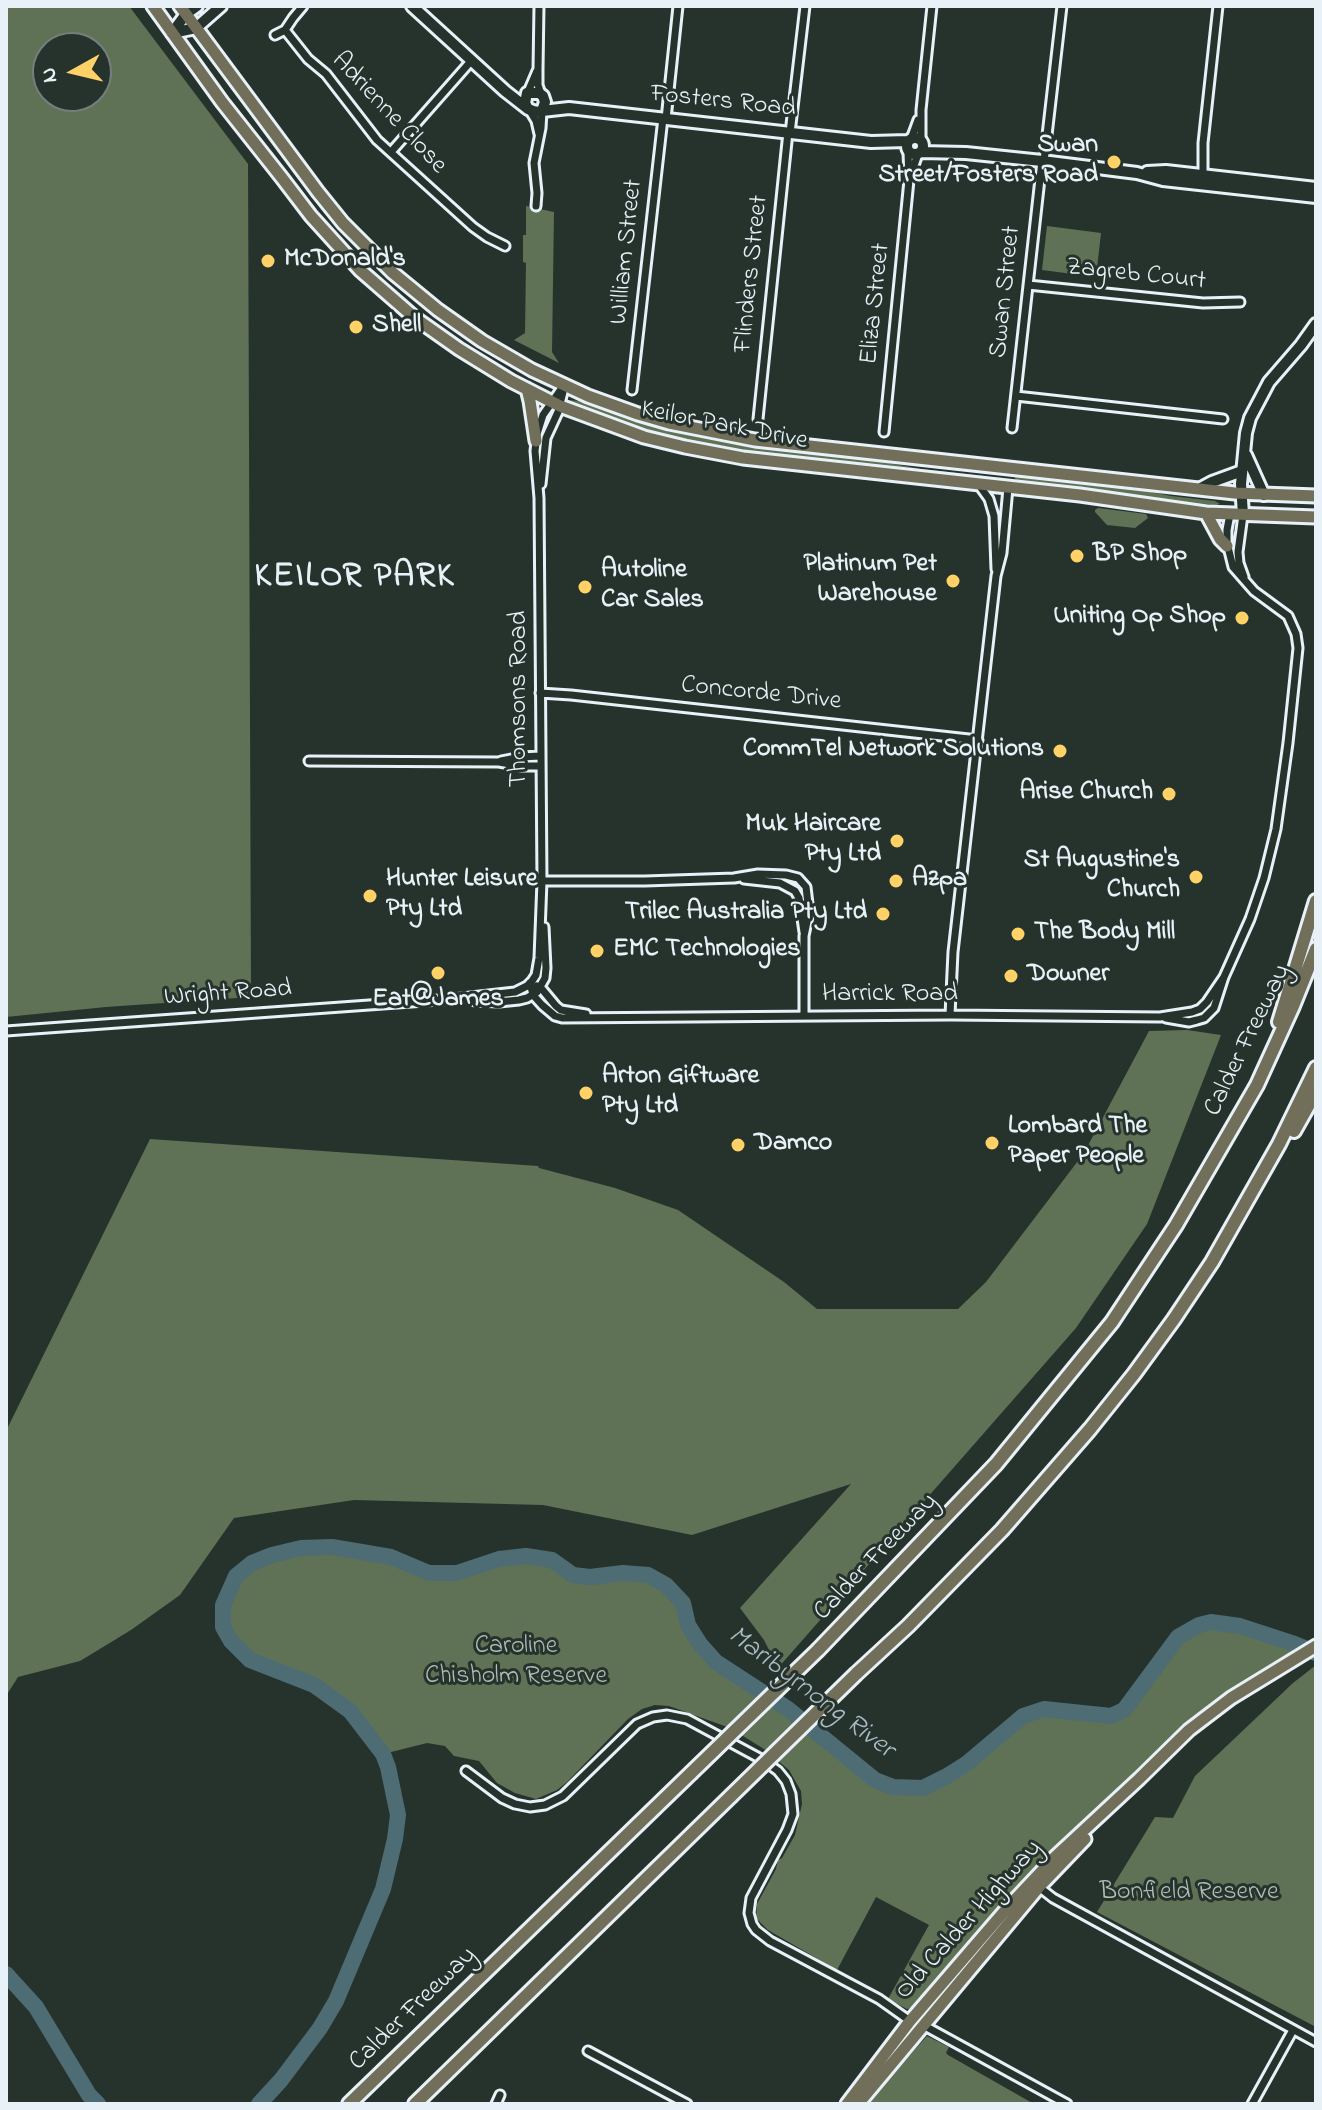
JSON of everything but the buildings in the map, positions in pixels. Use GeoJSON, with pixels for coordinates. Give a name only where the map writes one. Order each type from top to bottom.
{"type":"FeatureCollection","features":[{"type":"Feature","properties":{"kind":"highway"},"geometry":{"type":"LineString","coordinates":[[1257,1085],[1316,901]]}},
{"type":"Feature","properties":{"kind":"highway","name":"Calder Freeway"},"geometry":{"type":"LineString","coordinates":[[349,2104],[818,1650],[996,1464],[1089,1352],[1156,1257],[1257,1085],[1316,949]]}},
{"type":"Feature","properties":{"kind":"highway"},"geometry":{"type":"LineString","coordinates":[[1174,1319],[1247,1203],[1316,1068]]}},
{"type":"Feature","properties":{"kind":"highway"},"geometry":{"type":"LineString","coordinates":[[415,2104],[917,1617],[1029,1500],[1090,1429],[1174,1319],[1250,1207],[1316,1092]]}},
{"type":"Feature","properties":{"kind":"main road","name":"Keilor Park Drive"},"geometry":{"type":"LineString","coordinates":[[153,6],[289,188],[360,270],[436,333],[482,364],[555,404],[644,437],[768,461],[1080,495],[1206,513],[1316,517]]}},
{"type":"Feature","properties":{"kind":"main road","name":"Keilor Park Drive"},"geometry":{"type":"LineString","coordinates":[[183,10],[318,192],[374,255],[418,294],[482,341],[564,385],[638,414],[755,440],[1264,495],[1316,496]]}},
{"type":"Feature","properties":{"kind":"main road"},"geometry":{"type":"LineString","coordinates":[[360,270],[374,255]]}},
{"type":"Feature","properties":{"kind":"main road"},"geometry":{"type":"LineString","coordinates":[[527,389],[536,441]]}},
{"type":"Feature","properties":{"kind":"main road"},"geometry":{"type":"LineString","coordinates":[[1008,488],[1010,468]]}},
{"type":"Feature","properties":{"kind":"main road"},"geometry":{"type":"LineString","coordinates":[[1206,513],[1227,546]]}},
{"type":"Feature","properties":{"kind":"main road","name":"Old Calder Highway"},"geometry":{"type":"LineString","coordinates":[[847,2104],[910,2021],[1035,1884],[1092,1832],[1178,1740],[1209,1713],[1316,1646]]}},
{"type":"Feature","properties":{"kind":"main road","name":"Old Calder Highway"},"geometry":{"type":"LineString","coordinates":[[858,2104],[1035,1884]]}},
{"type":"Feature","properties":{"kind":"main road"},"geometry":{"type":"LineString","coordinates":[[910,2021],[923,2025]]}},
{"type":"Feature","properties":{"kind":"street"},"geometry":{"type":"LineString","coordinates":[[172,33],[183,10],[197,6]]}},
{"type":"Feature","properties":{"kind":"street"},"geometry":{"type":"LineString","coordinates":[[172,33],[196,28],[221,6]]}},
{"type":"Feature","properties":{"kind":"street"},"geometry":{"type":"LineString","coordinates":[[275,35],[285,30],[303,6]]}},
{"type":"Feature","properties":{"kind":"street"},"geometry":{"type":"LineString","coordinates":[[412,6],[500,85],[535,110],[539,136],[534,163],[536,206]]}},
{"type":"Feature","properties":{"kind":"street"},"geometry":{"type":"LineString","coordinates":[[535,110],[545,105],[538,85],[539,6]]}},
{"type":"Feature","properties":{"kind":"street","name":"William Street"},"geometry":{"type":"LineString","coordinates":[[632,390],[678,6]]}},
{"type":"Feature","properties":{"kind":"street","name":"Flinders Street"},"geometry":{"type":"LineString","coordinates":[[758,419],[805,6]]}},
{"type":"Feature","properties":{"kind":"street","name":"Eliza Street"},"geometry":{"type":"LineString","coordinates":[[884,432],[909,180],[921,110],[932,6]]}},
{"type":"Feature","properties":{"kind":"street","name":"Swan Street"},"geometry":{"type":"LineString","coordinates":[[1012,428],[1062,6]]}},
{"type":"Feature","properties":{"kind":"street"},"geometry":{"type":"LineString","coordinates":[[1199,177],[1218,6]]}},
{"type":"Feature","properties":{"kind":"street","name":"Adrienne Close"},"geometry":{"type":"LineString","coordinates":[[285,30],[308,59],[326,74],[377,140],[473,227],[505,246]]}},
{"type":"Feature","properties":{"kind":"street"},"geometry":{"type":"LineString","coordinates":[[391,152],[472,60]]}},
{"type":"Feature","properties":{"kind":"street"},"geometry":{"type":"LineString","coordinates":[[535,110],[525,103],[538,69]]}},
{"type":"Feature","properties":{"kind":"street"},"geometry":{"type":"LineString","coordinates":[[500,85],[514,91],[528,92]]}},
{"type":"Feature","properties":{"kind":"street","name":"Fosters Road"},"geometry":{"type":"LineString","coordinates":[[528,92],[569,108]]}},
{"type":"Feature","properties":{"kind":"street","name":"Fosters Road"},"geometry":{"type":"LineString","coordinates":[[535,110],[569,108],[664,118],[1043,161],[1137,173],[1163,180],[1199,177],[1316,188]]}},
{"type":"Feature","properties":{"kind":"street","name":"Fosters Road"},"geometry":{"type":"LineString","coordinates":[[1199,177],[1316,197]]}},
{"type":"Feature","properties":{"kind":"street","name":"Zagreb Court"},"geometry":{"type":"LineString","coordinates":[[1028,285],[1203,303],[1240,302]]}},
{"type":"Feature","properties":{"kind":"street"},"geometry":{"type":"LineString","coordinates":[[1247,583],[1239,563],[1237,514],[1250,418],[1262,392],[1316,324]]}},
{"type":"Feature","properties":{"kind":"street","name":"Thomsons Road"},"geometry":{"type":"LineString","coordinates":[[539,498],[544,447],[555,404],[564,385]]}},
{"type":"Feature","properties":{"kind":"street"},"geometry":{"type":"LineString","coordinates":[[1016,396],[1223,419]]}},
{"type":"Feature","properties":{"kind":"street","name":"Thomsons Road"},"geometry":{"type":"LineString","coordinates":[[537,992],[545,978],[546,968],[542,901],[536,441],[543,415],[555,404]]}},
{"type":"Feature","properties":{"kind":"street"},"geometry":{"type":"LineString","coordinates":[[1244,449],[1264,495]]}},
{"type":"Feature","properties":{"kind":"street"},"geometry":{"type":"LineString","coordinates":[[1201,488],[1242,471]]}},
{"type":"Feature","properties":{"kind":"street"},"geometry":{"type":"LineString","coordinates":[[979,485],[989,499],[994,516],[996,576]]}},
{"type":"Feature","properties":{"kind":"street"},"geometry":{"type":"LineString","coordinates":[[950,1015],[952,964],[1008,488]]}},
{"type":"Feature","properties":{"kind":"street"},"geometry":{"type":"LineString","coordinates":[[1227,546],[1227,530],[1237,514]]}},
{"type":"Feature","properties":{"kind":"street","name":"Harrick Road"},"geometry":{"type":"LineString","coordinates":[[537,992],[549,1012],[562,1018],[1160,1017],[1200,1009],[1224,977],[1250,919],[1272,846],[1288,743],[1298,648],[1295,628],[1288,616],[1254,591],[1233,567],[1227,546]]}},
{"type":"Feature","properties":{"kind":"street","name":"Concorde Drive"},"geometry":{"type":"LineString","coordinates":[[540,693],[978,740]]}},
{"type":"Feature","properties":{"kind":"street"},"geometry":{"type":"LineString","coordinates":[[499,762],[540,756]]}},
{"type":"Feature","properties":{"kind":"street"},"geometry":{"type":"LineString","coordinates":[[309,761],[499,762],[540,766]]}},
{"type":"Feature","properties":{"kind":"street"},"geometry":{"type":"LineString","coordinates":[[542,881],[734,878],[775,882],[790,887],[799,898],[804,936],[804,1016]]}},
{"type":"Feature","properties":{"kind":"street","name":"Thomsons Road"},"geometry":{"type":"LineString","coordinates":[[530,983],[538,968],[542,901]]}},
{"type":"Feature","properties":{"kind":"street"},"geometry":{"type":"LineString","coordinates":[[530,983],[537,992]]}},
{"type":"Feature","properties":{"kind":"street","name":"Wright Road"},"geometry":{"type":"LineString","coordinates":[[6,1031],[453,999],[508,993],[521,990],[530,983]]}},
{"type":"Feature","properties":{"kind":"street","name":"Wright Road"},"geometry":{"type":"LineString","coordinates":[[453,999],[507,1002],[527,998],[537,992]]}},
{"type":"Feature","properties":{"kind":"street"},"geometry":{"type":"LineString","coordinates":[[466,1771],[515,1804],[530,1807],[545,1805],[563,1796],[637,1724],[667,1715],[687,1719],[756,1756],[782,1775],[793,1807],[790,1825],[751,1898],[749,1913],[752,1924],[770,1941],[879,1999],[910,2021]]}},
{"type":"Feature","properties":{"kind":"street"},"geometry":{"type":"LineString","coordinates":[[1035,1884],[1053,1898],[1316,2042]]}},
{"type":"Feature","properties":{"kind":"street"},"geometry":{"type":"LineString","coordinates":[[923,2025],[1067,2104]]}},
{"type":"Feature","properties":{"kind":"street"},"geometry":{"type":"LineString","coordinates":[[1252,2104],[1293,2030]]}},
{"type":"Feature","properties":{"kind":"street"},"geometry":{"type":"LineString","coordinates":[[588,2051],[687,2104]]}},
{"type":"Feature","properties":{"kind":"street"},"geometry":{"type":"LineString","coordinates":[[496,2104],[500,2095]]}},
{"type":"Feature","properties":{"kind":"green space"},"geometry":{"type":"Polygon","coordinates":[[[6,6],[129,6],[248,164],[251,997],[6,1017],[6,6]]]}},
{"type":"Feature","properties":{"kind":"green space"},"geometry":{"type":"Polygon","coordinates":[[[526,206],[554,212],[552,352],[559,363],[514,340],[525,333],[526,263],[523,262],[523,235],[526,235],[526,206]]]}},
{"type":"Feature","properties":{"kind":"green space"},"geometry":{"type":"Polygon","coordinates":[[[1047,226],[1101,233],[1096,277],[1042,270],[1047,226]]]}},
{"type":"Feature","properties":{"kind":"green space"},"geometry":{"type":"Polygon","coordinates":[[[569,400],[588,402],[700,436],[994,479],[749,454],[678,441],[569,404],[569,400]]]}},
{"type":"Feature","properties":{"kind":"green space"},"geometry":{"type":"Polygon","coordinates":[[[1013,474],[1127,487],[1220,504],[1212,506],[1018,484],[1013,474]]]}},
{"type":"Feature","properties":{"kind":"green space"},"geometry":{"type":"Polygon","coordinates":[[[1098,508],[1146,514],[1148,518],[1135,528],[1107,525],[1095,512],[1098,508]]]}},
{"type":"Feature","properties":{"kind":"green space"},"geometry":{"type":"Polygon","coordinates":[[[1187,1030],[1221,1035],[1147,1224],[1076,1328],[778,1668],[764,1640],[740,1608],[851,1484],[692,1535],[543,1505],[354,1500],[234,1518],[180,1595],[80,1661],[18,1677],[6,1696],[6,1431],[150,1139],[538,1166],[678,1210],[784,1282],[817,1309],[958,1309],[986,1282],[1084,1153],[1149,1031],[1187,1030]]]}},
{"type":"Feature","properties":{"kind":"green space","name":"Caroline Chisholm Reserve"},"geometry":{"type":"Polygon","coordinates":[[[332,1547],[391,1557],[429,1573],[457,1573],[499,1559],[526,1556],[552,1560],[573,1575],[648,1575],[666,1585],[683,1603],[689,1625],[716,1662],[788,1709],[875,1780],[893,1787],[923,1788],[947,1776],[967,1764],[1023,1716],[1044,1709],[1111,1716],[1123,1710],[1178,1637],[1199,1625],[1211,1622],[1240,1626],[1301,1647],[1216,1700],[1177,1731],[1020,1884],[913,2008],[907,2009],[888,1999],[929,1925],[876,1897],[837,1970],[768,1930],[756,1918],[757,1904],[778,1860],[795,1835],[802,1804],[801,1791],[789,1770],[764,1749],[730,1728],[669,1706],[655,1705],[642,1709],[628,1719],[567,1782],[536,1799],[515,1793],[497,1783],[479,1761],[454,1756],[445,1746],[427,1743],[383,1754],[350,1711],[315,1685],[250,1660],[231,1641],[223,1627],[223,1605],[236,1576],[252,1563],[272,1555],[301,1548],[332,1547]]]}},
{"type":"Feature","properties":{"kind":"green space","name":"Bonfield Reserve"},"geometry":{"type":"Polygon","coordinates":[[[1316,1665],[1316,2027],[1097,1912],[1155,1817],[1173,1818],[1195,1776],[1316,1665]]]}},
{"type":"Feature","properties":{"kind":"green space"},"geometry":{"type":"Polygon","coordinates":[[[927,2036],[949,2047],[948,2055],[1034,2104],[869,2104],[927,2036]]]}},
{"type":"Feature","properties":{"kind":"waterway","name":"Maribyrnong River"},"geometry":{"type":"LineString","coordinates":[[259,2104],[320,2028],[336,2001],[383,1889],[398,1815],[383,1754],[350,1711],[314,1685],[250,1660],[231,1641],[223,1627],[223,1605],[236,1576],[252,1563],[301,1548],[332,1547],[391,1557],[429,1573],[457,1573],[499,1559],[526,1556],[552,1560],[573,1575],[648,1575],[666,1585],[683,1603],[688,1625],[716,1662],[788,1709],[875,1780],[893,1787],[923,1788],[947,1776],[1023,1716],[1044,1709],[1111,1716],[1124,1710],[1178,1637],[1199,1625],[1211,1622],[1240,1626],[1316,1653]]}},
{"type":"Feature","properties":{"kind":"waterway","name":"Maribyrnong River"},"geometry":{"type":"LineString","coordinates":[[6,1974],[36,2007],[89,2095],[98,2104]]}},
{"type":"Feature","properties":{"kind":"place","name":"Swan Street/Fosters Road"},"geometry":{"type":"Point","coordinates":[1114,162]}},
{"type":"Feature","properties":{"kind":"place","name":"McDonald's"},"geometry":{"type":"Point","coordinates":[268,261]}},
{"type":"Feature","properties":{"kind":"place","name":"Shell"},"geometry":{"type":"Point","coordinates":[356,327]}},
{"type":"Feature","properties":{"kind":"place","name":"BP Shop"},"geometry":{"type":"Point","coordinates":[1077,556]}},
{"type":"Feature","properties":{"kind":"place","name":"Platinum Pet Warehouse"},"geometry":{"type":"Point","coordinates":[953,581]}},
{"type":"Feature","properties":{"kind":"place","name":"Autoline Car Sales"},"geometry":{"type":"Point","coordinates":[585,587]}},
{"type":"Feature","properties":{"kind":"place","name":"Uniting Op Shop"},"geometry":{"type":"Point","coordinates":[1242,618]}},
{"type":"Feature","properties":{"kind":"place","name":"CommTel Network Solutions"},"geometry":{"type":"Point","coordinates":[1060,751]}},
{"type":"Feature","properties":{"kind":"place","name":"Arise Church"},"geometry":{"type":"Point","coordinates":[1169,794]}},
{"type":"Feature","properties":{"kind":"place","name":"Muk Haircare Pty Ltd"},"geometry":{"type":"Point","coordinates":[897,841]}},
{"type":"Feature","properties":{"kind":"place","name":"St Augustine's Church"},"geometry":{"type":"Point","coordinates":[1196,877]}},
{"type":"Feature","properties":{"kind":"place","name":"Azpa"},"geometry":{"type":"Point","coordinates":[896,881]}},
{"type":"Feature","properties":{"kind":"place","name":"Hunter Leisure Pty Ltd"},"geometry":{"type":"Point","coordinates":[370,896]}},
{"type":"Feature","properties":{"kind":"place","name":"Trilec Australia Pty Ltd"},"geometry":{"type":"Point","coordinates":[883,914]}},
{"type":"Feature","properties":{"kind":"place","name":"The Body Mill"},"geometry":{"type":"Point","coordinates":[1018,934]}},
{"type":"Feature","properties":{"kind":"place","name":"EMC Technologies"},"geometry":{"type":"Point","coordinates":[597,951]}},
{"type":"Feature","properties":{"kind":"place","name":"Eat@James"},"geometry":{"type":"Point","coordinates":[438,973]}},
{"type":"Feature","properties":{"kind":"place","name":"Downer"},"geometry":{"type":"Point","coordinates":[1011,976]}},
{"type":"Feature","properties":{"kind":"place","name":"Arton Giftware Pty Ltd"},"geometry":{"type":"Point","coordinates":[586,1093]}},
{"type":"Feature","properties":{"kind":"place","name":"Lombard The Paper People"},"geometry":{"type":"Point","coordinates":[992,1143]}},
{"type":"Feature","properties":{"kind":"place","name":"Damco"},"geometry":{"type":"Point","coordinates":[738,1145]}},
{"type":"Feature","properties":{"kind":"district","name":"KEILOR PARK"},"geometry":{"type":"Point","coordinates":[355,579]}}]}
